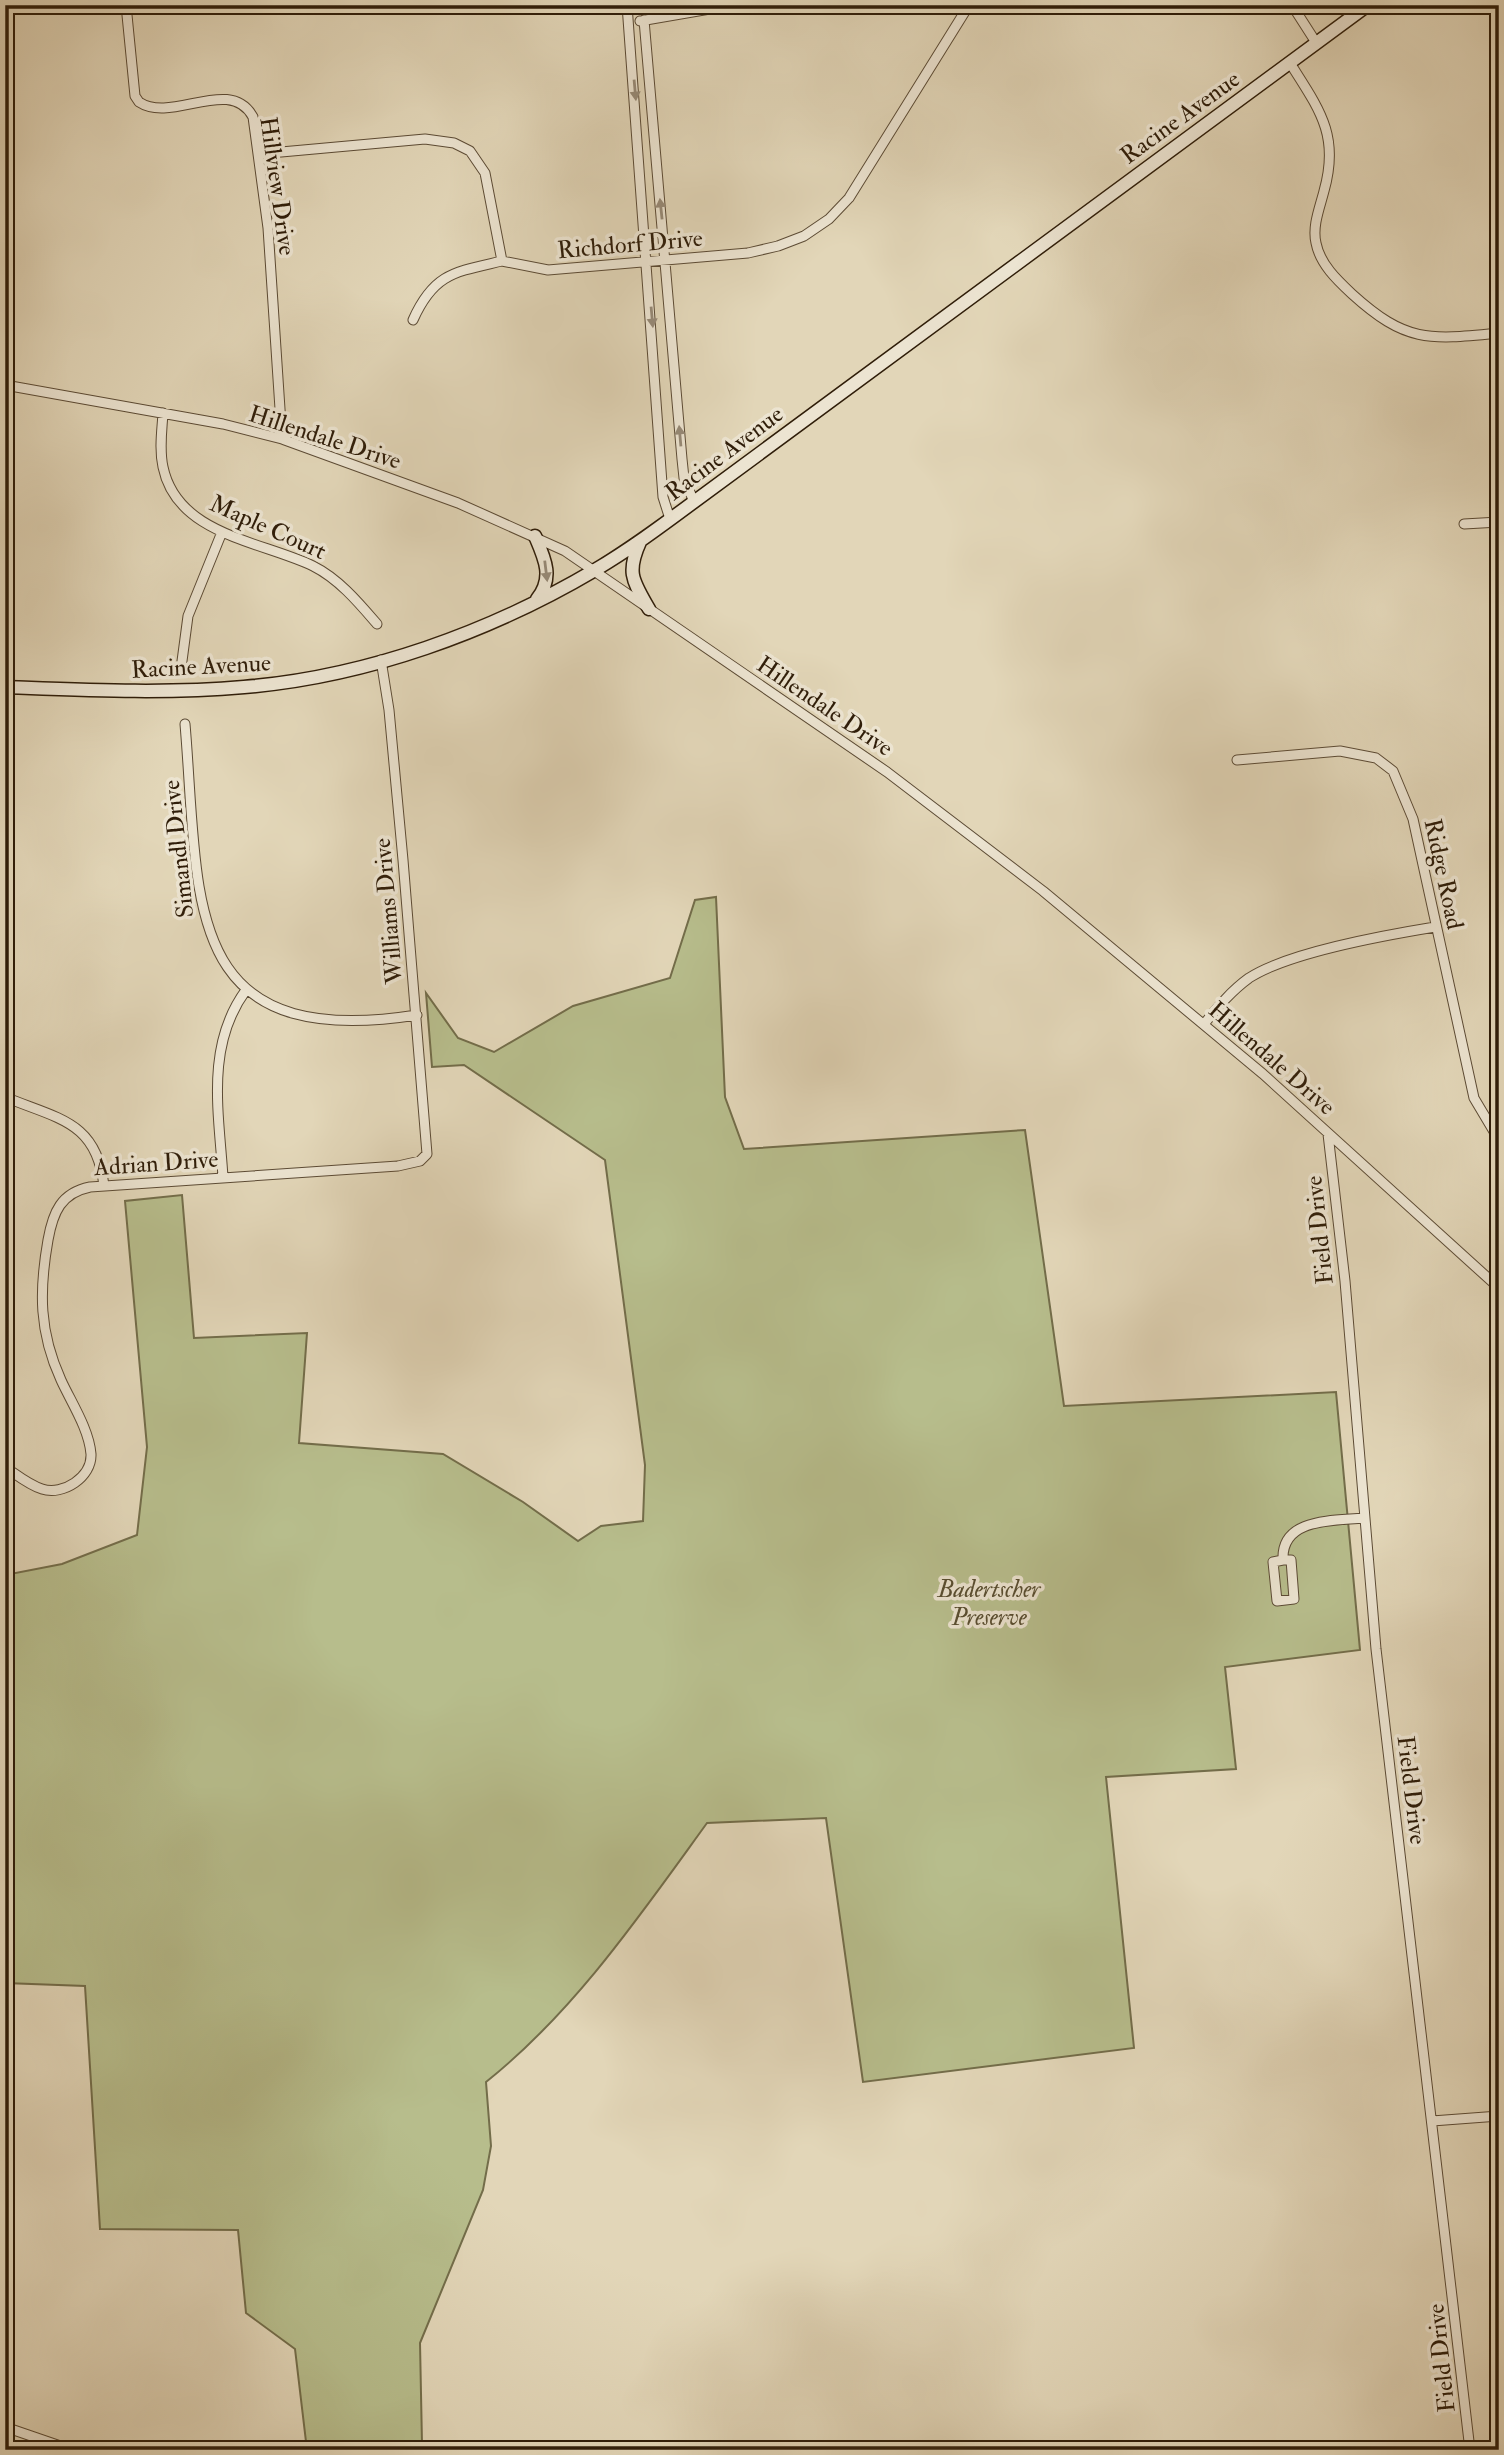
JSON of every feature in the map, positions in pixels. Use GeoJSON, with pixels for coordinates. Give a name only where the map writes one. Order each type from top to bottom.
{"type":"FeatureCollection","features":[{"type":"Feature","properties":{"kind":"main road","name":"Racine Avenue"},"geometry":{"type":"LineString","coordinates":[[5,687],[119,691],[218,689],[298,680],[433,645],[533,603],[642,540],[1368,5]]}},
{"type":"Feature","properties":{"kind":"main road"},"geometry":{"type":"LineString","coordinates":[[533,603],[546,588],[548,578],[535,536]]}},
{"type":"Feature","properties":{"kind":"main road"},"geometry":{"type":"LineString","coordinates":[[642,540],[631,561],[631,572],[649,609]]}},
{"type":"Feature","properties":{"kind":"street","name":"Hillview Drive"},"geometry":{"type":"LineString","coordinates":[[126,5],[135,96],[139,102],[159,108],[222,100],[242,103],[253,117],[259,154],[282,439]]}},
{"type":"Feature","properties":{"kind":"street"},"geometry":{"type":"LineString","coordinates":[[627,5],[631,22],[663,497],[670,519]]}},
{"type":"Feature","properties":{"kind":"street"},"geometry":{"type":"LineString","coordinates":[[631,22],[733,5]]}},
{"type":"Feature","properties":{"kind":"street","name":"Richdorf Drive"},"geometry":{"type":"LineString","coordinates":[[502,261],[548,270],[665,262],[748,253],[804,236],[829,219],[859,184],[969,5]]}},
{"type":"Feature","properties":{"kind":"street"},"geometry":{"type":"LineString","coordinates":[[1292,5],[1317,44]]}},
{"type":"Feature","properties":{"kind":"street"},"geometry":{"type":"LineString","coordinates":[[644,20],[684,478],[694,502]]}},
{"type":"Feature","properties":{"kind":"street"},"geometry":{"type":"LineString","coordinates":[[1290,63],[1316,105],[1331,145],[1330,171],[1315,234],[1319,253],[1331,272],[1366,307],[1406,333],[1441,338],[1499,333]]}},
{"type":"Feature","properties":{"kind":"street"},"geometry":{"type":"LineString","coordinates":[[259,154],[425,139],[454,143],[477,158],[485,173],[502,261],[458,271],[440,280],[423,299],[413,320]]}},
{"type":"Feature","properties":{"kind":"street","name":"Hillendale Drive"},"geometry":{"type":"LineString","coordinates":[[5,385],[163,413],[282,439],[458,503],[535,536],[596,569],[649,609],[928,802],[1043,891],[1204,1024],[1499,1288]]}},
{"type":"Feature","properties":{"kind":"street","name":"Maple Court"},"geometry":{"type":"LineString","coordinates":[[163,413],[161,459],[167,482],[182,506],[222,531],[314,567],[339,583],[377,624]]}},
{"type":"Feature","properties":{"kind":"street"},"geometry":{"type":"LineString","coordinates":[[1464,524],[1499,522]]}},
{"type":"Feature","properties":{"kind":"street"},"geometry":{"type":"LineString","coordinates":[[181,661],[188,616],[222,531]]}},
{"type":"Feature","properties":{"kind":"street","name":"Williams Drive"},"geometry":{"type":"LineString","coordinates":[[381,660],[390,723],[428,1138],[425,1159]]}},
{"type":"Feature","properties":{"kind":"street","name":"Simandl Drive"},"geometry":{"type":"LineString","coordinates":[[185,724],[204,918],[215,950],[246,990],[278,1009],[315,1019],[359,1022],[417,1016]]}},
{"type":"Feature","properties":{"kind":"street","name":"Ridge Road"},"geometry":{"type":"LineString","coordinates":[[1237,760],[1340,751],[1384,762],[1399,780],[1409,805],[1474,1098],[1499,1140]]}},
{"type":"Feature","properties":{"kind":"street"},"geometry":{"type":"LineString","coordinates":[[1204,1024],[1226,997],[1263,970],[1316,953],[1435,927]]}},
{"type":"Feature","properties":{"kind":"street"},"geometry":{"type":"LineString","coordinates":[[223,1177],[218,1054],[230,1016],[246,990]]}},
{"type":"Feature","properties":{"kind":"street"},"geometry":{"type":"LineString","coordinates":[[5,1097],[84,1134],[100,1156],[104,1186]]}},
{"type":"Feature","properties":{"kind":"street","name":"Field Drive"},"geometry":{"type":"LineString","coordinates":[[1328,1134],[1345,1281],[1376,1649],[1470,2450]]}},
{"type":"Feature","properties":{"kind":"street","name":"Adrian Drive"},"geometry":{"type":"LineString","coordinates":[[5,1467],[36,1487],[51,1491],[77,1482],[89,1465],[88,1442],[46,1340],[40,1293],[55,1210],[63,1199],[78,1189],[104,1186],[398,1166],[425,1159]]}},
{"type":"Feature","properties":{"kind":"street"},"geometry":{"type":"LineString","coordinates":[[1283,1560],[1282,1551],[1289,1535],[1304,1525],[1363,1518]]}},
{"type":"Feature","properties":{"kind":"street"},"geometry":{"type":"LineString","coordinates":[[1283,1560],[1291,1560],[1294,1599],[1277,1601],[1273,1562],[1283,1560]]}},
{"type":"Feature","properties":{"kind":"street"},"geometry":{"type":"LineString","coordinates":[[1432,2121],[1499,2116]]}},
{"type":"Feature","properties":{"kind":"street"},"geometry":{"type":"LineString","coordinates":[[5,2427],[72,2450]]}},
{"type":"Feature","properties":{"kind":"green space","name":"Badertscher Preserve"},"geometry":{"type":"Polygon","coordinates":[[[716,897],[725,1097],[744,1149],[1025,1130],[1064,1406],[1336,1392],[1360,1650],[1225,1667],[1236,1769],[1106,1777],[1134,2048],[863,2082],[826,1818],[707,1823],[605,1960],[577,1993],[518,2055],[486,2082],[491,2146],[483,2190],[420,2343],[422,2444],[431,2450],[307,2450],[295,2349],[246,2313],[238,2230],[100,2229],[85,1986],[5,1983],[5,1575],[62,1564],[137,1535],[147,1447],[125,1201],[182,1195],[194,1338],[307,1333],[299,1443],[443,1454],[523,1502],[578,1541],[601,1526],[643,1521],[645,1465],[605,1160],[464,1065],[432,1067],[426,993],[458,1038],[494,1052],[573,1006],[670,978],[695,900],[716,897]]]}}]}
